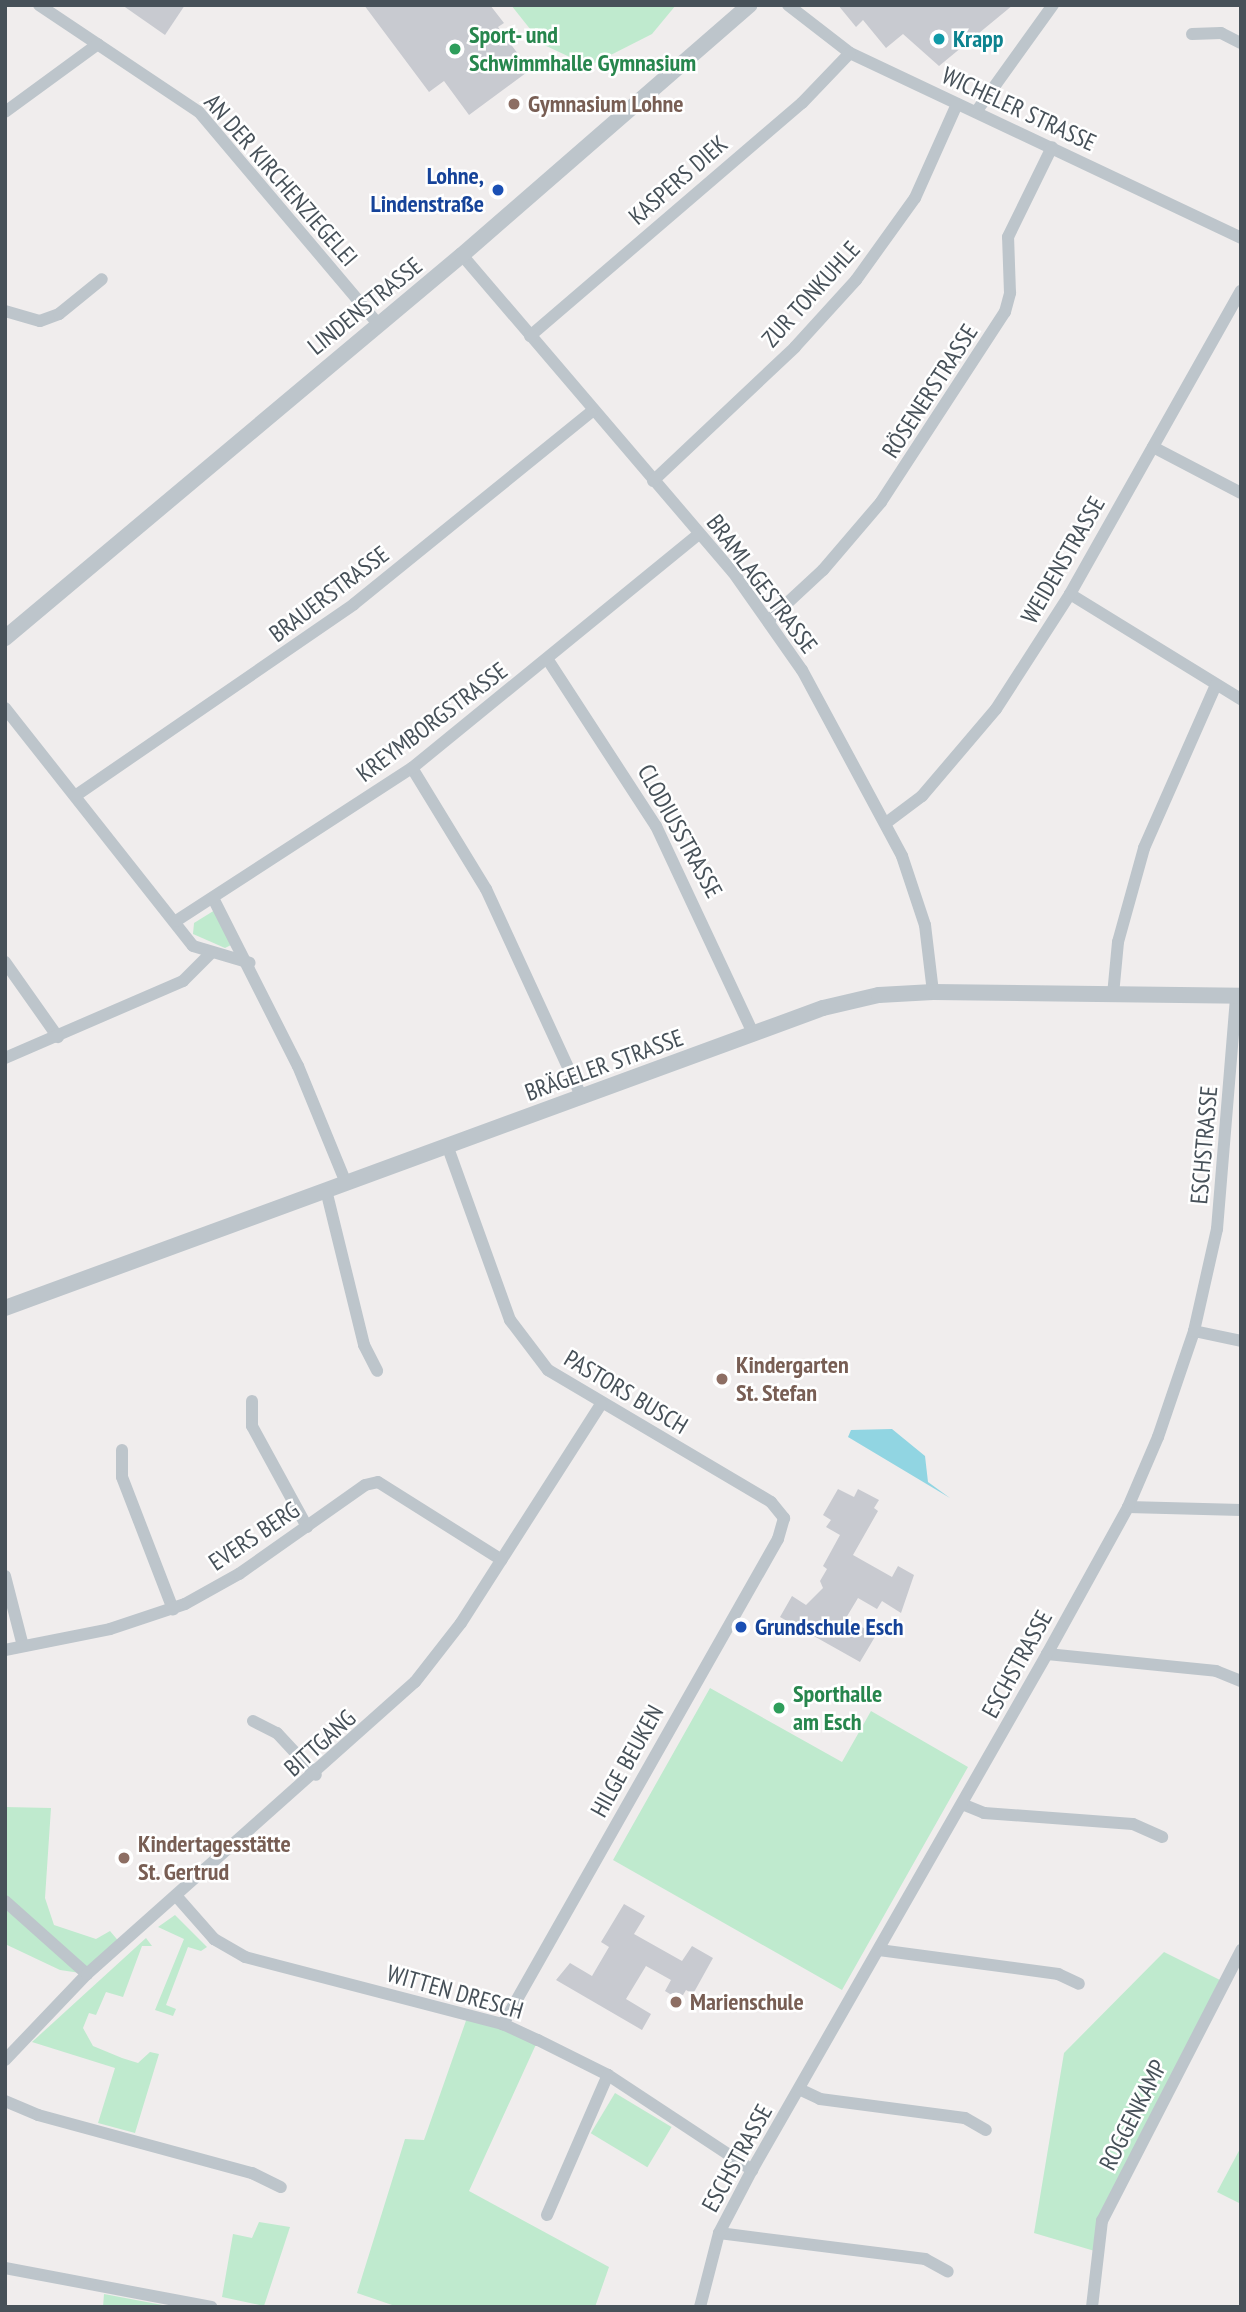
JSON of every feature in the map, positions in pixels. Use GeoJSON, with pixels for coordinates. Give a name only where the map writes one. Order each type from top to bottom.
{"type":"FeatureCollection","features":[{"type":"Feature","properties":{"kind":"street","name":"AN DER KIRCHENZIEGELEI"},"geometry":{"type":"LineString","coordinates":[[39,5],[199,113],[376,323]]}},
{"type":"Feature","properties":{"kind":"street","name":"LINDENSTRASSE"},"geometry":{"type":"LineString","coordinates":[[5,638],[376,323],[462,256],[750,5]]}},
{"type":"Feature","properties":{"kind":"street","name":"WICHELER STRASSE"},"geometry":{"type":"LineString","coordinates":[[788,5],[850,53],[1241,238]]}},
{"type":"Feature","properties":{"kind":"street"},"geometry":{"type":"LineString","coordinates":[[976,112],[1053,5]]}},
{"type":"Feature","properties":{"kind":"street"},"geometry":{"type":"LineString","coordinates":[[1192,34],[1221,33],[1241,43]]}},
{"type":"Feature","properties":{"kind":"street"},"geometry":{"type":"LineString","coordinates":[[5,112],[98,44]]}},
{"type":"Feature","properties":{"kind":"street","name":"KASPERS DIEK"},"geometry":{"type":"LineString","coordinates":[[530,336],[802,103],[850,53]]}},
{"type":"Feature","properties":{"kind":"street","name":"ZUR TONKUHLE"},"geometry":{"type":"LineString","coordinates":[[653,481],[794,347],[856,280],[915,198],[957,104]]}},
{"type":"Feature","properties":{"kind":"street","name":"RÖSENERSTRASSE"},"geometry":{"type":"LineString","coordinates":[[769,620],[823,570],[881,502],[1005,312],[1010,293],[1007,237],[1052,147]]}},
{"type":"Feature","properties":{"kind":"street","name":"BRAMLAGESTRASSE"},"geometry":{"type":"LineString","coordinates":[[462,256],[769,620],[840,735],[886,823],[925,925],[933,992]]}},
{"type":"Feature","properties":{"kind":"street"},"geometry":{"type":"LineString","coordinates":[[5,311],[40,321],[59,314],[102,279]]}},
{"type":"Feature","properties":{"kind":"street","name":"WEIDENSTRASSE"},"geometry":{"type":"LineString","coordinates":[[886,823],[922,796],[964,751],[1070,594],[1241,291]]}},
{"type":"Feature","properties":{"kind":"street","name":"BRAUERSTRASSE"},"geometry":{"type":"LineString","coordinates":[[78,794],[354,604],[592,411]]}},
{"type":"Feature","properties":{"kind":"street"},"geometry":{"type":"LineString","coordinates":[[1153,447],[1241,493]]}},
{"type":"Feature","properties":{"kind":"street","name":"KREYMBORGSTRASSE"},"geometry":{"type":"LineString","coordinates":[[176,921],[215,900],[412,768],[548,660],[699,534]]}},
{"type":"Feature","properties":{"kind":"street"},"geometry":{"type":"LineString","coordinates":[[1070,594],[1241,699]]}},
{"type":"Feature","properties":{"kind":"street","name":"CLODIUSSTRASSE"},"geometry":{"type":"LineString","coordinates":[[548,660],[656,826],[754,1035]]}},
{"type":"Feature","properties":{"kind":"street"},"geometry":{"type":"LineString","coordinates":[[1114,995],[1118,942],[1140,859],[1176,764],[1216,685]]}},
{"type":"Feature","properties":{"kind":"street"},"geometry":{"type":"LineString","coordinates":[[5,708],[78,794],[193,946],[250,963]]}},
{"type":"Feature","properties":{"kind":"street"},"geometry":{"type":"LineString","coordinates":[[412,768],[486,889],[582,1098]]}},
{"type":"Feature","properties":{"kind":"street"},"geometry":{"type":"LineString","coordinates":[[215,900],[250,963],[346,1183]]}},
{"type":"Feature","properties":{"kind":"street"},"geometry":{"type":"LineString","coordinates":[[5,1058],[183,981],[211,953]]}},
{"type":"Feature","properties":{"kind":"street"},"geometry":{"type":"LineString","coordinates":[[5,962],[58,1037]]}},
{"type":"Feature","properties":{"kind":"street","name":"BRÄGELER STRASSE"},"geometry":{"type":"LineString","coordinates":[[5,1308],[823,1008],[878,995],[933,992],[1239,996]]}},
{"type":"Feature","properties":{"kind":"street","name":"ESCHSTRASSE"},"geometry":{"type":"LineString","coordinates":[[699,2307],[719,2233],[752,2170],[962,1804],[1128,1507],[1194,1331],[1227,1155],[1239,996]]}},
{"type":"Feature","properties":{"kind":"street","name":"PASTORS BUSCH"},"geometry":{"type":"LineString","coordinates":[[447,1145],[510,1320],[548,1370],[601,1404],[771,1502],[784,1518]]}},
{"type":"Feature","properties":{"kind":"street"},"geometry":{"type":"LineString","coordinates":[[1227,1155],[1241,1155]]}},
{"type":"Feature","properties":{"kind":"street"},"geometry":{"type":"LineString","coordinates":[[326,1190],[364,1345],[376,1371]]}},
{"type":"Feature","properties":{"kind":"street"},"geometry":{"type":"LineString","coordinates":[[1194,1331],[1241,1341]]}},
{"type":"Feature","properties":{"kind":"street"},"geometry":{"type":"LineString","coordinates":[[253,1401],[252,1426],[307,1527]]}},
{"type":"Feature","properties":{"kind":"street","name":"BITTGANG"},"geometry":{"type":"LineString","coordinates":[[5,2060],[87,1974],[178,1898],[415,1682],[502,1560],[601,1404]]}},
{"type":"Feature","properties":{"kind":"street"},"geometry":{"type":"LineString","coordinates":[[122,1450],[122,1477],[173,1609]]}},
{"type":"Feature","properties":{"kind":"street","name":"EVERS BERG"},"geometry":{"type":"LineString","coordinates":[[5,1650],[110,1629],[173,1609],[239,1574],[365,1485],[378,1482],[502,1560]]}},
{"type":"Feature","properties":{"kind":"street"},"geometry":{"type":"LineString","coordinates":[[1128,1507],[1241,1510]]}},
{"type":"Feature","properties":{"kind":"street","name":"HILGE BEUKEN"},"geometry":{"type":"LineString","coordinates":[[503,2024],[778,1539],[784,1518]]}},
{"type":"Feature","properties":{"kind":"street"},"geometry":{"type":"LineString","coordinates":[[5,1576],[23,1646]]}},
{"type":"Feature","properties":{"kind":"street"},"geometry":{"type":"LineString","coordinates":[[1047,1654],[1216,1671],[1241,1681]]}},
{"type":"Feature","properties":{"kind":"street"},"geometry":{"type":"LineString","coordinates":[[253,1721],[277,1733],[316,1775]]}},
{"type":"Feature","properties":{"kind":"street"},"geometry":{"type":"LineString","coordinates":[[962,1804],[984,1813],[1133,1824],[1162,1838]]}},
{"type":"Feature","properties":{"kind":"street","name":"WITTEN DRESCH"},"geometry":{"type":"LineString","coordinates":[[178,1898],[214,1939],[245,1957],[503,2024],[608,2075],[752,2170]]}},
{"type":"Feature","properties":{"kind":"street"},"geometry":{"type":"LineString","coordinates":[[5,1900],[87,1974]]}},
{"type":"Feature","properties":{"kind":"street"},"geometry":{"type":"LineString","coordinates":[[879,1950],[1058,1974],[1079,1984]]}},
{"type":"Feature","properties":{"kind":"street","name":"ROGGENKAMP"},"geometry":{"type":"LineString","coordinates":[[1092,2307],[1102,2221],[1241,1950]]}},
{"type":"Feature","properties":{"kind":"street"},"geometry":{"type":"LineString","coordinates":[[547,2215],[608,2075]]}},
{"type":"Feature","properties":{"kind":"street"},"geometry":{"type":"LineString","coordinates":[[799,2089],[820,2099],[965,2118],[986,2130]]}},
{"type":"Feature","properties":{"kind":"street"},"geometry":{"type":"LineString","coordinates":[[5,2101],[38,2116],[252,2173],[281,2187]]}},
{"type":"Feature","properties":{"kind":"street"},"geometry":{"type":"LineString","coordinates":[[719,2233],[925,2259],[948,2272]]}},
{"type":"Feature","properties":{"kind":"street"},"geometry":{"type":"LineString","coordinates":[[5,2268],[211,2307]]}},
{"type":"Feature","properties":{"kind":"green space"},"geometry":{"type":"Polygon","coordinates":[[[511,5],[676,5],[652,34],[589,66],[542,44],[511,5]]]}},
{"type":"Feature","properties":{"kind":"green space"},"geometry":{"type":"Polygon","coordinates":[[[215,910],[231,945],[225,948],[193,934],[194,923],[215,910]]]}},
{"type":"Feature","properties":{"kind":"green space"},"geometry":{"type":"Polygon","coordinates":[[[710,1688],[842,1762],[871,1711],[968,1767],[842,1990],[613,1860],[710,1688]]]}},
{"type":"Feature","properties":{"kind":"green space"},"geometry":{"type":"Polygon","coordinates":[[[5,1807],[51,1808],[45,1898],[54,1925],[96,1939],[110,1931],[121,1944],[87,1974],[60,1970],[5,1944],[5,1807]]]}},
{"type":"Feature","properties":{"kind":"green space"},"geometry":{"type":"Polygon","coordinates":[[[175,1915],[207,1947],[201,1951],[188,1947],[166,2005],[176,2009],[173,2016],[155,2010],[184,1939],[158,1927],[175,1915]]]}},
{"type":"Feature","properties":{"kind":"green space"},"geometry":{"type":"Polygon","coordinates":[[[146,1938],[152,1946],[142,1946],[123,1997],[106,1992],[96,2015],[89,2013],[83,2028],[93,2046],[122,2058],[138,2063],[150,2052],[159,2054],[135,2133],[98,2123],[115,2068],[32,2042],[146,1938]]]}},
{"type":"Feature","properties":{"kind":"green space"},"geometry":{"type":"Polygon","coordinates":[[[1164,1952],[1224,1982],[1102,2221],[1098,2252],[1034,2233],[1064,2053],[1164,1952]]]}},
{"type":"Feature","properties":{"kind":"green space"},"geometry":{"type":"Polygon","coordinates":[[[468,2015],[538,2040],[469,2191],[609,2267],[595,2307],[398,2307],[357,2293],[405,2139],[424,2140],[468,2015]]]}},
{"type":"Feature","properties":{"kind":"green space"},"geometry":{"type":"Polygon","coordinates":[[[615,2093],[672,2127],[647,2167],[591,2133],[615,2093]]]}},
{"type":"Feature","properties":{"kind":"green space"},"geometry":{"type":"Polygon","coordinates":[[[1241,2147],[1241,2204],[1217,2192],[1241,2147]]]}},
{"type":"Feature","properties":{"kind":"green space"},"geometry":{"type":"Polygon","coordinates":[[[259,2222],[290,2227],[264,2306],[222,2297],[233,2234],[252,2238],[259,2222]]]}},
{"type":"Feature","properties":{"kind":"green space"},"geometry":{"type":"Polygon","coordinates":[[[104,2294],[173,2307],[103,2307],[104,2294]]]}},
{"type":"Feature","properties":{"kind":"water"},"geometry":{"type":"Polygon","coordinates":[[[892,1429],[925,1456],[928,1482],[950,1498],[848,1437],[851,1430],[892,1429]]]}},
{"type":"Feature","properties":{"kind":"building"},"geometry":{"type":"Polygon","coordinates":[[[122,5],[185,5],[165,35],[122,5]]]}},
{"type":"Feature","properties":{"kind":"building","name":"Sport- und Schwimmhalle Gymnasium"},"geometry":{"type":"Polygon","coordinates":[[[364,5],[490,5],[504,23],[498,27],[530,70],[469,115],[444,81],[429,92],[364,5]]]}},
{"type":"Feature","properties":{"kind":"building","name":"Krapp"},"geometry":{"type":"Polygon","coordinates":[[[838,5],[1013,5],[939,66],[903,34],[886,48],[863,20],[856,27],[838,5]]]}},
{"type":"Feature","properties":{"kind":"building"},"geometry":{"type":"Polygon","coordinates":[[[838,1489],[854,1497],[858,1489],[879,1500],[874,1508],[878,1511],[853,1555],[892,1577],[898,1566],[914,1575],[901,1613],[882,1601],[877,1609],[858,1598],[846,1618],[876,1635],[860,1662],[780,1617],[792,1596],[806,1605],[823,1588],[820,1581],[827,1569],[823,1566],[840,1535],[826,1527],[831,1520],[823,1515],[838,1489]]]}},
{"type":"Feature","properties":{"kind":"building","name":"Marienschule"},"geometry":{"type":"Polygon","coordinates":[[[624,1904],[645,1916],[634,1934],[682,1961],[692,1946],[713,1958],[693,1994],[686,1990],[680,2000],[665,1991],[671,1980],[646,1966],[626,1999],[651,2014],[642,2030],[556,1980],[570,1963],[592,1976],[609,1947],[601,1942],[624,1904]]]}},
{"type":"Feature","properties":{"kind":"place","name":"Krapp"},"geometry":{"type":"Point","coordinates":[939,39]}},
{"type":"Feature","properties":{"kind":"place","name":"Sport- und Schwimmhalle Gymnasium"},"geometry":{"type":"Point","coordinates":[455,49]}},
{"type":"Feature","properties":{"kind":"place","name":"Gymnasium Lohne"},"geometry":{"type":"Point","coordinates":[514,104]}},
{"type":"Feature","properties":{"kind":"place","name":"Lohne, Lindenstraße"},"geometry":{"type":"Point","coordinates":[498,190]}},
{"type":"Feature","properties":{"kind":"place","name":"Kindergarten St. Stefan"},"geometry":{"type":"Point","coordinates":[722,1379]}},
{"type":"Feature","properties":{"kind":"place","name":"Grundschule Esch"},"geometry":{"type":"Point","coordinates":[741,1627]}},
{"type":"Feature","properties":{"kind":"place","name":"Sporthalle am Esch"},"geometry":{"type":"Point","coordinates":[779,1708]}},
{"type":"Feature","properties":{"kind":"place","name":"Kindertagesstätte St. Gertrud"},"geometry":{"type":"Point","coordinates":[124,1858]}},
{"type":"Feature","properties":{"kind":"place","name":"Marienschule"},"geometry":{"type":"Point","coordinates":[676,2002]}}]}
